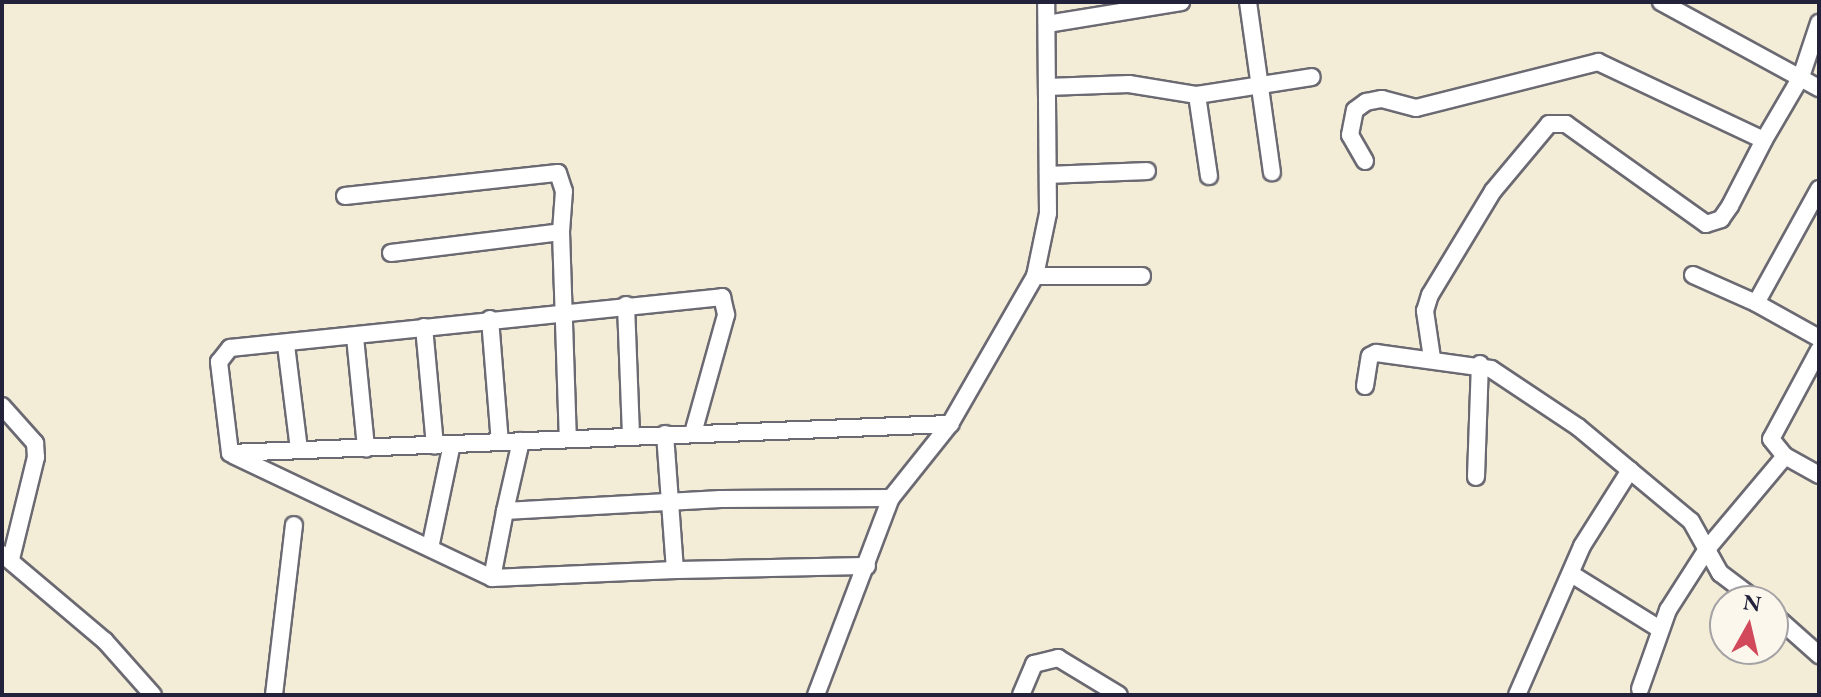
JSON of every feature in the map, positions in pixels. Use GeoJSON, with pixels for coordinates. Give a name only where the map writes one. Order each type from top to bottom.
{"type":"FeatureCollection","features":[{"type":"Feature","properties":{"kind":"street"},"geometry":{"type":"LineString","coordinates":[[816,695],[891,498],[950,424],[1035,276],[1046,237],[1046,2]]}},
{"type":"Feature","properties":{"kind":"street"},"geometry":{"type":"LineString","coordinates":[[1047,24],[1181,2]]}},
{"type":"Feature","properties":{"kind":"street"},"geometry":{"type":"LineString","coordinates":[[1248,2],[1272,172]]}},
{"type":"Feature","properties":{"kind":"street"},"geometry":{"type":"LineString","coordinates":[[1661,2],[1819,88]]}},
{"type":"Feature","properties":{"kind":"street"},"geometry":{"type":"LineString","coordinates":[[1432,358],[1425,311],[1430,295],[1493,191],[1549,124],[1566,124],[1706,224],[1721,219],[1801,77],[1819,23]]}},
{"type":"Feature","properties":{"kind":"street"},"geometry":{"type":"LineString","coordinates":[[1365,161],[1350,135],[1355,110],[1366,102],[1382,99],[1416,108],[1598,62],[1764,140]]}},
{"type":"Feature","properties":{"kind":"street"},"geometry":{"type":"LineString","coordinates":[[1047,87],[1129,84],[1197,95],[1312,77]]}},
{"type":"Feature","properties":{"kind":"street"},"geometry":{"type":"LineString","coordinates":[[1197,95],[1209,176]]}},
{"type":"Feature","properties":{"kind":"street"},"geometry":{"type":"LineString","coordinates":[[1048,175],[1147,171]]}},
{"type":"Feature","properties":{"kind":"street"},"geometry":{"type":"LineString","coordinates":[[345,196],[558,173],[564,191],[561,232],[568,438]]}},
{"type":"Feature","properties":{"kind":"street"},"geometry":{"type":"LineString","coordinates":[[1756,303],[1819,189]]}},
{"type":"Feature","properties":{"kind":"street"},"geometry":{"type":"LineString","coordinates":[[391,253],[561,232]]}},
{"type":"Feature","properties":{"kind":"street"},"geometry":{"type":"LineString","coordinates":[[1693,275],[1756,303],[1819,338]]}},
{"type":"Feature","properties":{"kind":"street"},"geometry":{"type":"LineString","coordinates":[[1035,276],[1142,276]]}},
{"type":"Feature","properties":{"kind":"street"},"geometry":{"type":"LineString","coordinates":[[230,453],[219,358],[230,348],[355,337],[564,309],[707,296],[726,299],[726,315],[693,433]]}},
{"type":"Feature","properties":{"kind":"street"},"geometry":{"type":"LineString","coordinates":[[626,305],[631,434]]}},
{"type":"Feature","properties":{"kind":"street"},"geometry":{"type":"LineString","coordinates":[[490,319],[500,442]]}},
{"type":"Feature","properties":{"kind":"street"},"geometry":{"type":"LineString","coordinates":[[424,327],[444,445],[430,548]]}},
{"type":"Feature","properties":{"kind":"street"},"geometry":{"type":"LineString","coordinates":[[355,337],[366,448]]}},
{"type":"Feature","properties":{"kind":"street"},"geometry":{"type":"LineString","coordinates":[[286,345],[299,449]]}},
{"type":"Feature","properties":{"kind":"street"},"geometry":{"type":"LineString","coordinates":[[1819,350],[1774,425],[1771,439],[1785,456],[1819,475]]}},
{"type":"Feature","properties":{"kind":"street"},"geometry":{"type":"LineString","coordinates":[[1365,386],[1373,354],[1480,364],[1525,388],[1691,521],[1720,573],[1736,585]]}},
{"type":"Feature","properties":{"kind":"street"},"geometry":{"type":"LineString","coordinates":[[1476,477],[1480,364]]}},
{"type":"Feature","properties":{"kind":"street"},"geometry":{"type":"LineString","coordinates":[[2,406],[35,443],[36,457],[7,556],[105,641],[151,694]]}},
{"type":"Feature","properties":{"kind":"street"},"geometry":{"type":"LineString","coordinates":[[230,453],[631,434],[950,424]]}},
{"type":"Feature","properties":{"kind":"street"},"geometry":{"type":"LineString","coordinates":[[665,434],[675,570]]}},
{"type":"Feature","properties":{"kind":"street"},"geometry":{"type":"LineString","coordinates":[[492,578],[521,441]]}},
{"type":"Feature","properties":{"kind":"street"},"geometry":{"type":"LineString","coordinates":[[230,453],[492,578],[867,566]]}},
{"type":"Feature","properties":{"kind":"street"},"geometry":{"type":"LineString","coordinates":[[1640,693],[1658,628],[1707,549],[1785,456]]}},
{"type":"Feature","properties":{"kind":"street"},"geometry":{"type":"LineString","coordinates":[[1517,695],[1600,511],[1630,470]]}},
{"type":"Feature","properties":{"kind":"street"},"geometry":{"type":"LineString","coordinates":[[505,511],[668,501],[891,498]]}},
{"type":"Feature","properties":{"kind":"street"},"geometry":{"type":"LineString","coordinates":[[274,695],[294,525]]}},
{"type":"Feature","properties":{"kind":"street"},"geometry":{"type":"LineString","coordinates":[[1573,575],[1658,628]]}},
{"type":"Feature","properties":{"kind":"street"},"geometry":{"type":"LineString","coordinates":[[1789,628],[1819,655]]}},
{"type":"Feature","properties":{"kind":"street"},"geometry":{"type":"LineString","coordinates":[[1021,695],[1034,664],[1058,658],[1119,695]]}}]}
